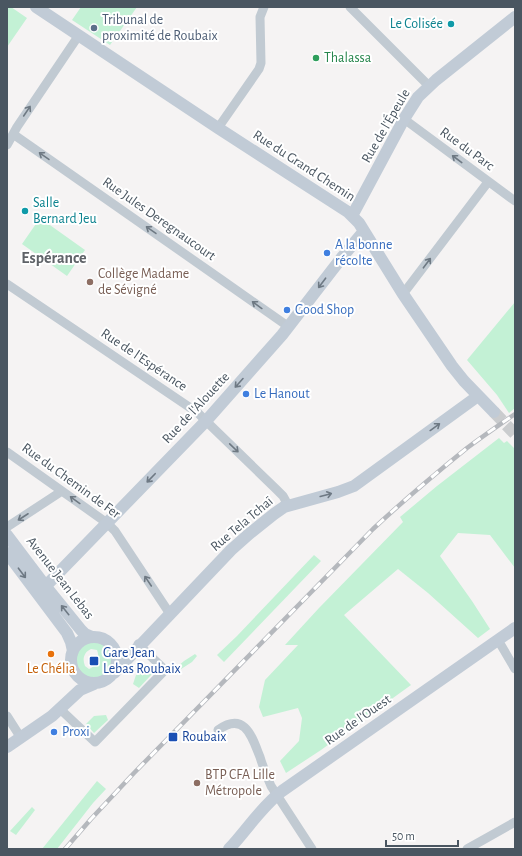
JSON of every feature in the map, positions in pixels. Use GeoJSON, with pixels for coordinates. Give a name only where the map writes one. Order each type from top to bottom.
{"type":"FeatureCollection","features":[{"type":"Feature","properties":{"kind":"street","name":"Rue du Grand Chemin"},"geometry":{"type":"LineString","coordinates":[[36,7],[218,128],[344,209],[352,216],[364,231],[403,294],[452,366],[462,379],[494,412]]}},
{"type":"Feature","properties":{"kind":"street"},"geometry":{"type":"LineString","coordinates":[[218,128],[259,69],[261,63],[260,17],[264,7]]}},
{"type":"Feature","properties":{"kind":"street"},"geometry":{"type":"LineString","coordinates":[[350,7],[429,86]]}},
{"type":"Feature","properties":{"kind":"street","name":"Rue de l'Épeule"},"geometry":{"type":"LineString","coordinates":[[352,216],[404,119],[418,97],[429,86],[515,17]]}},
{"type":"Feature","properties":{"kind":"street"},"geometry":{"type":"LineString","coordinates":[[7,145],[17,127],[79,35]]}},
{"type":"Feature","properties":{"kind":"street","name":"Rue du Parc"},"geometry":{"type":"LineString","coordinates":[[404,119],[515,201]]}},
{"type":"Feature","properties":{"kind":"street","name":"Rue Jules Deregnaucourt"},"geometry":{"type":"LineString","coordinates":[[13,134],[289,327]]}},
{"type":"Feature","properties":{"kind":"street"},"geometry":{"type":"LineString","coordinates":[[403,294],[488,182]]}},
{"type":"Feature","properties":{"kind":"street","name":"Rue de l'Alouette"},"geometry":{"type":"LineString","coordinates":[[41,590],[206,421],[289,327],[364,231]]}},
{"type":"Feature","properties":{"kind":"street","name":"Rue de l'Espérance"},"geometry":{"type":"LineString","coordinates":[[7,284],[198,414],[280,492],[288,505]]}},
{"type":"Feature","properties":{"kind":"street","name":"Rue Tela Tchaï"},"geometry":{"type":"LineString","coordinates":[[114,673],[236,545],[274,514],[288,505],[338,492],[354,486],[478,396]]}},
{"type":"Feature","properties":{"kind":"street","name":"Rue du Chemin de Fer"},"geometry":{"type":"LineString","coordinates":[[7,452],[107,523],[115,531],[170,614]]}},
{"type":"Feature","properties":{"kind":"street"},"geometry":{"type":"LineString","coordinates":[[7,527],[62,491]]}},
{"type":"Feature","properties":{"kind":"street","name":"Avenue Jean Lebas"},"geometry":{"type":"LineString","coordinates":[[7,535],[67,633],[73,651]]}},
{"type":"Feature","properties":{"kind":"street","name":"Avenue Jean Lebas"},"geometry":{"type":"LineString","coordinates":[[7,553],[85,634],[92,637]]}},
{"type":"Feature","properties":{"kind":"street","name":"Rue de l'Ouest"},"geometry":{"type":"LineString","coordinates":[[229,849],[276,795],[515,628]]}},
{"type":"Feature","properties":{"kind":"street"},"geometry":{"type":"LineString","coordinates":[[86,638],[102,638],[110,643],[122,646],[141,643],[165,670],[95,742],[60,709],[74,680],[74,672],[71,662],[73,651],[80,641],[86,638]]}},
{"type":"Feature","properties":{"kind":"street"},"geometry":{"type":"LineString","coordinates":[[498,640],[515,669]]}},
{"type":"Feature","properties":{"kind":"street"},"geometry":{"type":"LineString","coordinates":[[7,747],[52,716],[80,690],[103,682],[114,673],[118,659],[116,652],[110,643]]}},
{"type":"Feature","properties":{"kind":"street"},"geometry":{"type":"LineString","coordinates":[[74,672],[82,680],[94,684]]}},
{"type":"Feature","properties":{"kind":"street"},"geometry":{"type":"LineString","coordinates":[[7,716],[21,738]]}},
{"type":"Feature","properties":{"kind":"street"},"geometry":{"type":"LineString","coordinates":[[218,730],[227,725],[234,724],[240,724],[248,730],[253,738],[267,776],[276,795],[312,849]]}},
{"type":"Feature","properties":{"kind":"street"},"geometry":{"type":"LineString","coordinates":[[467,849],[515,822]]}},
{"type":"Feature","properties":{"kind":"green space"},"geometry":{"type":"Polygon","coordinates":[[[7,7],[11,7],[27,18],[7,47],[7,7]]]}},
{"type":"Feature","properties":{"kind":"green space"},"geometry":{"type":"Polygon","coordinates":[[[81,7],[137,7],[110,45],[72,20],[81,7]]]}},
{"type":"Feature","properties":{"kind":"green space"},"geometry":{"type":"Polygon","coordinates":[[[40,218],[85,250],[67,276],[22,244],[40,218]]]}},
{"type":"Feature","properties":{"kind":"green space"},"geometry":{"type":"Polygon","coordinates":[[[515,302],[515,408],[509,413],[497,395],[467,360],[515,302]]]}},
{"type":"Feature","properties":{"kind":"green space"},"geometry":{"type":"Polygon","coordinates":[[[499,438],[504,443],[507,441],[515,449],[515,568],[490,535],[458,533],[440,556],[490,629],[478,638],[428,593],[398,569],[344,615],[411,685],[321,750],[286,773],[280,761],[299,741],[302,718],[298,708],[263,717],[259,707],[265,680],[298,645],[285,645],[403,522],[400,517],[499,438]]]}},
{"type":"Feature","properties":{"kind":"green space"},"geometry":{"type":"Polygon","coordinates":[[[314,555],[321,561],[224,662],[217,655],[314,555]]]}},
{"type":"Feature","properties":{"kind":"green space"},"geometry":{"type":"Polygon","coordinates":[[[95,641],[103,643],[109,648],[112,654],[112,668],[103,677],[88,677],[81,673],[76,663],[76,658],[80,649],[89,642],[95,641]],[[91,649],[84,656],[85,666],[89,669],[94,666],[97,661],[97,650],[91,649]]]}},
{"type":"Feature","properties":{"kind":"green space"},"geometry":{"type":"Polygon","coordinates":[[[195,654],[197,656],[192,662],[178,671],[177,667],[195,654]]]}},
{"type":"Feature","properties":{"kind":"green space"},"geometry":{"type":"Polygon","coordinates":[[[144,666],[152,674],[139,688],[133,684],[137,672],[144,666]]]}},
{"type":"Feature","properties":{"kind":"green space"},"geometry":{"type":"Polygon","coordinates":[[[106,715],[108,720],[94,733],[86,724],[94,716],[106,715]]]}},
{"type":"Feature","properties":{"kind":"green space"},"geometry":{"type":"Polygon","coordinates":[[[97,781],[106,789],[93,803],[57,849],[42,849],[97,781]]]}},
{"type":"Feature","properties":{"kind":"green space"},"geometry":{"type":"Polygon","coordinates":[[[32,807],[35,810],[16,835],[10,831],[32,807]]]}},
{"type":"Feature","properties":{"kind":"tunnel"},"geometry":{"type":"LineString","coordinates":[[494,412],[515,434]]}},
{"type":"Feature","properties":{"kind":"railway"},"geometry":{"type":"LineString","coordinates":[[65,849],[134,773],[373,529],[467,448],[515,414]]}},
{"type":"Feature","properties":{"kind":"place","name":"Le Colisée"},"geometry":{"type":"Point","coordinates":[451,24]}},
{"type":"Feature","properties":{"kind":"place","name":"Tribunal de proximité de Roubaix"},"geometry":{"type":"Point","coordinates":[94,28]}},
{"type":"Feature","properties":{"kind":"place","name":"Thalassa"},"geometry":{"type":"Point","coordinates":[316,58]}},
{"type":"Feature","properties":{"kind":"place","name":"Salle Bernard Jeu"},"geometry":{"type":"Point","coordinates":[25,211]}},
{"type":"Feature","properties":{"kind":"place","name":"A la bonne récolte"},"geometry":{"type":"Point","coordinates":[327,253]}},
{"type":"Feature","properties":{"kind":"place","name":"Collège Madame de Sévigné"},"geometry":{"type":"Point","coordinates":[90,282]}},
{"type":"Feature","properties":{"kind":"place","name":"Good Shop"},"geometry":{"type":"Point","coordinates":[287,310]}},
{"type":"Feature","properties":{"kind":"place","name":"Le Hanout"},"geometry":{"type":"Point","coordinates":[246,394]}},
{"type":"Feature","properties":{"kind":"place","name":"Le Chélia"},"geometry":{"type":"Point","coordinates":[51,654]}},
{"type":"Feature","properties":{"kind":"place","name":"Gare Jean Lebas Roubaix"},"geometry":{"type":"Point","coordinates":[94,661]}},
{"type":"Feature","properties":{"kind":"place","name":"Proxi"},"geometry":{"type":"Point","coordinates":[54,732]}},
{"type":"Feature","properties":{"kind":"place","name":"Roubaix"},"geometry":{"type":"Point","coordinates":[173,737]}},
{"type":"Feature","properties":{"kind":"place","name":"BTP CFA Lille Métropole"},"geometry":{"type":"Point","coordinates":[197,783]}},
{"type":"Feature","properties":{"kind":"district","name":"Espérance"},"geometry":{"type":"Point","coordinates":[54,258]}}]}
